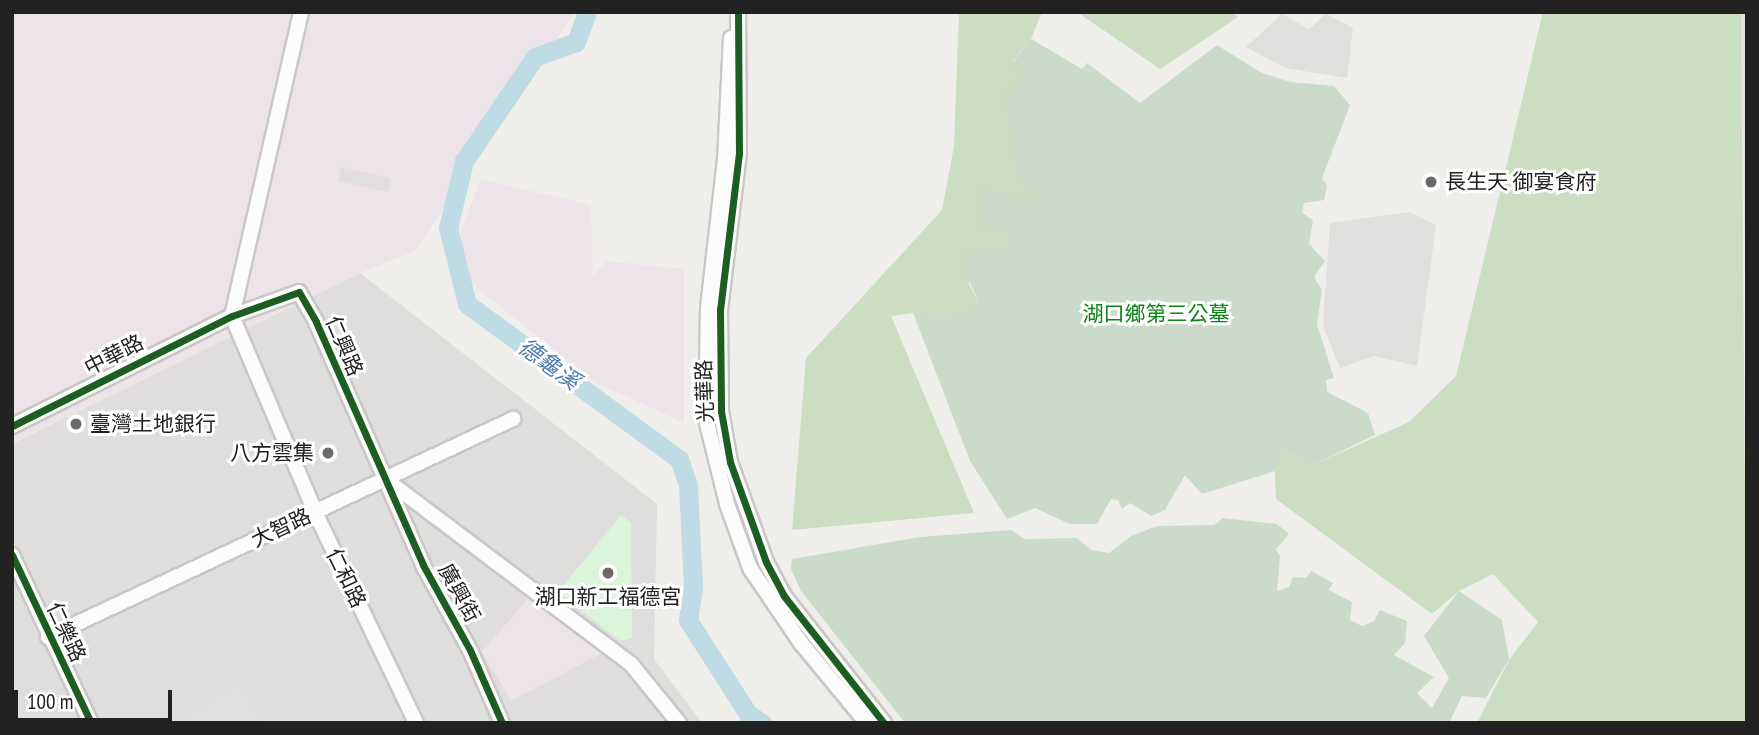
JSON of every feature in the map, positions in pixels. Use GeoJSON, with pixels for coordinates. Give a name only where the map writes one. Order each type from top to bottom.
{"type":"FeatureCollection","features":[{"type":"Feature","properties":{"kind":"street"},"geometry":{"type":"LineString","coordinates":[[232,316],[301,12]]}},
{"type":"Feature","properties":{"kind":"street","name":"光華路"},"geometry":{"type":"LineString","coordinates":[[731,12],[706,361],[706,419],[727,504],[750,568],[801,643],[867,723]]}},
{"type":"Feature","properties":{"kind":"street","name":"光華路"},"geometry":{"type":"LineString","coordinates":[[738,12],[739,153],[720,310],[724,376],[721,411],[730,463],[766,562],[819,645],[884,723]]}},
{"type":"Feature","properties":{"kind":"street","name":"仁興路"},"geometry":{"type":"LineString","coordinates":[[232,316],[299,292],[385,479],[631,664],[680,723]]}},
{"type":"Feature","properties":{"kind":"street","name":"中華路"},"geometry":{"type":"LineString","coordinates":[[12,426],[232,316]]}},
{"type":"Feature","properties":{"kind":"street","name":"仁和路"},"geometry":{"type":"LineString","coordinates":[[232,316],[315,512],[416,723]]}},
{"type":"Feature","properties":{"kind":"street","name":"大智路"},"geometry":{"type":"LineString","coordinates":[[48,637],[513,419]]}},
{"type":"Feature","properties":{"kind":"street","name":"廣興街"},"geometry":{"type":"LineString","coordinates":[[385,479],[502,723]]}},
{"type":"Feature","properties":{"kind":"street","name":"仁樂路"},"geometry":{"type":"LineString","coordinates":[[12,555],[48,637],[91,723]]}},
{"type":"Feature","properties":{"kind":"shaded area"},"geometry":{"type":"Polygon","coordinates":[[[12,12],[575,12],[415,251],[360,273],[12,444],[12,12]]]}},
{"type":"Feature","properties":{"kind":"shaded area"},"geometry":{"type":"Polygon","coordinates":[[[1741,12],[1747,12],[1747,418],[1741,12]]]}},
{"type":"Feature","properties":{"kind":"shaded area"},"geometry":{"type":"Polygon","coordinates":[[[1282,14],[1309,29],[1326,14],[1353,28],[1347,78],[1285,68],[1246,47],[1282,14]]]}},
{"type":"Feature","properties":{"kind":"shaded area"},"geometry":{"type":"Polygon","coordinates":[[[341,167],[391,178],[388,192],[338,181],[341,167]]]}},
{"type":"Feature","properties":{"kind":"shaded area"},"geometry":{"type":"Polygon","coordinates":[[[480,179],[591,205],[593,276],[606,261],[684,269],[684,423],[595,382],[472,284],[459,238],[480,179]]]}},
{"type":"Feature","properties":{"kind":"shaded area"},"geometry":{"type":"Polygon","coordinates":[[[1409,212],[1436,225],[1417,366],[1374,356],[1340,368],[1323,326],[1330,223],[1409,212]]]}},
{"type":"Feature","properties":{"kind":"shaded area"},"geometry":{"type":"Polygon","coordinates":[[[360,273],[657,504],[654,659],[702,723],[12,723],[12,444],[360,273]]]}},
{"type":"Feature","properties":{"kind":"shaded area"},"geometry":{"type":"Polygon","coordinates":[[[530,596],[602,653],[511,701],[482,652],[530,596]]]}},
{"type":"Feature","properties":{"kind":"shaded area"},"geometry":{"type":"Polygon","coordinates":[[[242,683],[263,723],[166,723],[242,683]]]}},
{"type":"Feature","properties":{"kind":"green space"},"geometry":{"type":"Polygon","coordinates":[[[959,12],[1042,12],[1031,39],[1013,61],[1027,73],[1020,84],[1037,202],[983,191],[1016,232],[1010,246],[971,250],[969,284],[979,303],[947,319],[913,313],[891,316],[974,513],[792,530],[806,358],[942,210],[954,146],[959,12]]]}},
{"type":"Feature","properties":{"kind":"green space"},"geometry":{"type":"Polygon","coordinates":[[[1077,12],[1231,12],[1238,17],[1160,69],[1077,12]]]}},
{"type":"Feature","properties":{"kind":"green space"},"geometry":{"type":"Polygon","coordinates":[[[1543,12],[1741,12],[1747,723],[1477,723],[1509,660],[1538,622],[1493,574],[1459,591],[1432,614],[1276,499],[1275,471],[1284,450],[1315,464],[1409,422],[1456,376],[1543,12]]]}},
{"type":"Feature","properties":{"kind":"green space","name":"湖口鄉第三公墓"},"geometry":{"type":"Polygon","coordinates":[[[1031,39],[1082,69],[1087,63],[1140,103],[1217,45],[1262,73],[1290,82],[1334,86],[1350,105],[1322,178],[1327,186],[1324,200],[1304,203],[1302,213],[1313,220],[1309,244],[1325,261],[1314,277],[1322,290],[1317,324],[1334,378],[1326,380],[1327,392],[1368,413],[1375,435],[1315,464],[1284,450],[1275,471],[1202,494],[1185,475],[1165,510],[1151,516],[1130,503],[1122,509],[1118,500],[1111,499],[1097,524],[1070,524],[1035,508],[1007,519],[970,461],[913,313],[947,319],[979,303],[960,259],[971,250],[1010,246],[1015,233],[983,225],[983,190],[1036,201],[1018,171],[1005,98],[1027,74],[1013,62],[1031,39]]]}},
{"type":"Feature","properties":{"kind":"green space"},"geometry":{"type":"Polygon","coordinates":[[[621,515],[631,523],[632,638],[620,641],[558,592],[621,515]]]}},
{"type":"Feature","properties":{"kind":"green space"},"geometry":{"type":"Polygon","coordinates":[[[1223,518],[1277,524],[1289,534],[1276,549],[1280,556],[1277,591],[1289,587],[1293,577],[1306,578],[1311,571],[1333,583],[1329,590],[1352,602],[1350,620],[1362,626],[1374,621],[1380,610],[1407,621],[1405,643],[1394,655],[1434,677],[1417,693],[1432,708],[1449,678],[1424,636],[1459,591],[1502,620],[1509,659],[1486,698],[1462,696],[1449,723],[905,723],[801,591],[791,569],[792,559],[920,537],[1011,530],[1025,539],[1077,538],[1091,550],[1109,553],[1131,536],[1157,526],[1214,525],[1223,518]]]}},
{"type":"Feature","properties":{"kind":"waterway","name":"德龜溪"},"geometry":{"type":"LineString","coordinates":[[587,12],[576,42],[535,57],[464,161],[448,228],[467,304],[679,459],[688,485],[693,588],[688,620],[748,714],[762,723]]}},
{"type":"Feature","properties":{"kind":"cycle path"},"geometry":{"type":"LineString","coordinates":[[738,12],[739,153],[720,310],[721,411],[730,462],[766,562],[784,596],[884,723]]}},
{"type":"Feature","properties":{"kind":"cycle path"},"geometry":{"type":"LineString","coordinates":[[12,426],[232,316],[299,292],[316,322],[423,565],[470,650],[502,723]]}},
{"type":"Feature","properties":{"kind":"cycle path"},"geometry":{"type":"LineString","coordinates":[[12,555],[91,723]]}},
{"type":"Feature","properties":{"kind":"place","name":"長生天 御宴食府"},"geometry":{"type":"Point","coordinates":[1431,182]}},
{"type":"Feature","properties":{"kind":"place","name":"臺灣土地銀行"},"geometry":{"type":"Point","coordinates":[76,424]}},
{"type":"Feature","properties":{"kind":"place","name":"八方雲集"},"geometry":{"type":"Point","coordinates":[328,453]}},
{"type":"Feature","properties":{"kind":"place","name":"湖口新工福德宮"},"geometry":{"type":"Point","coordinates":[608,573]}}]}
